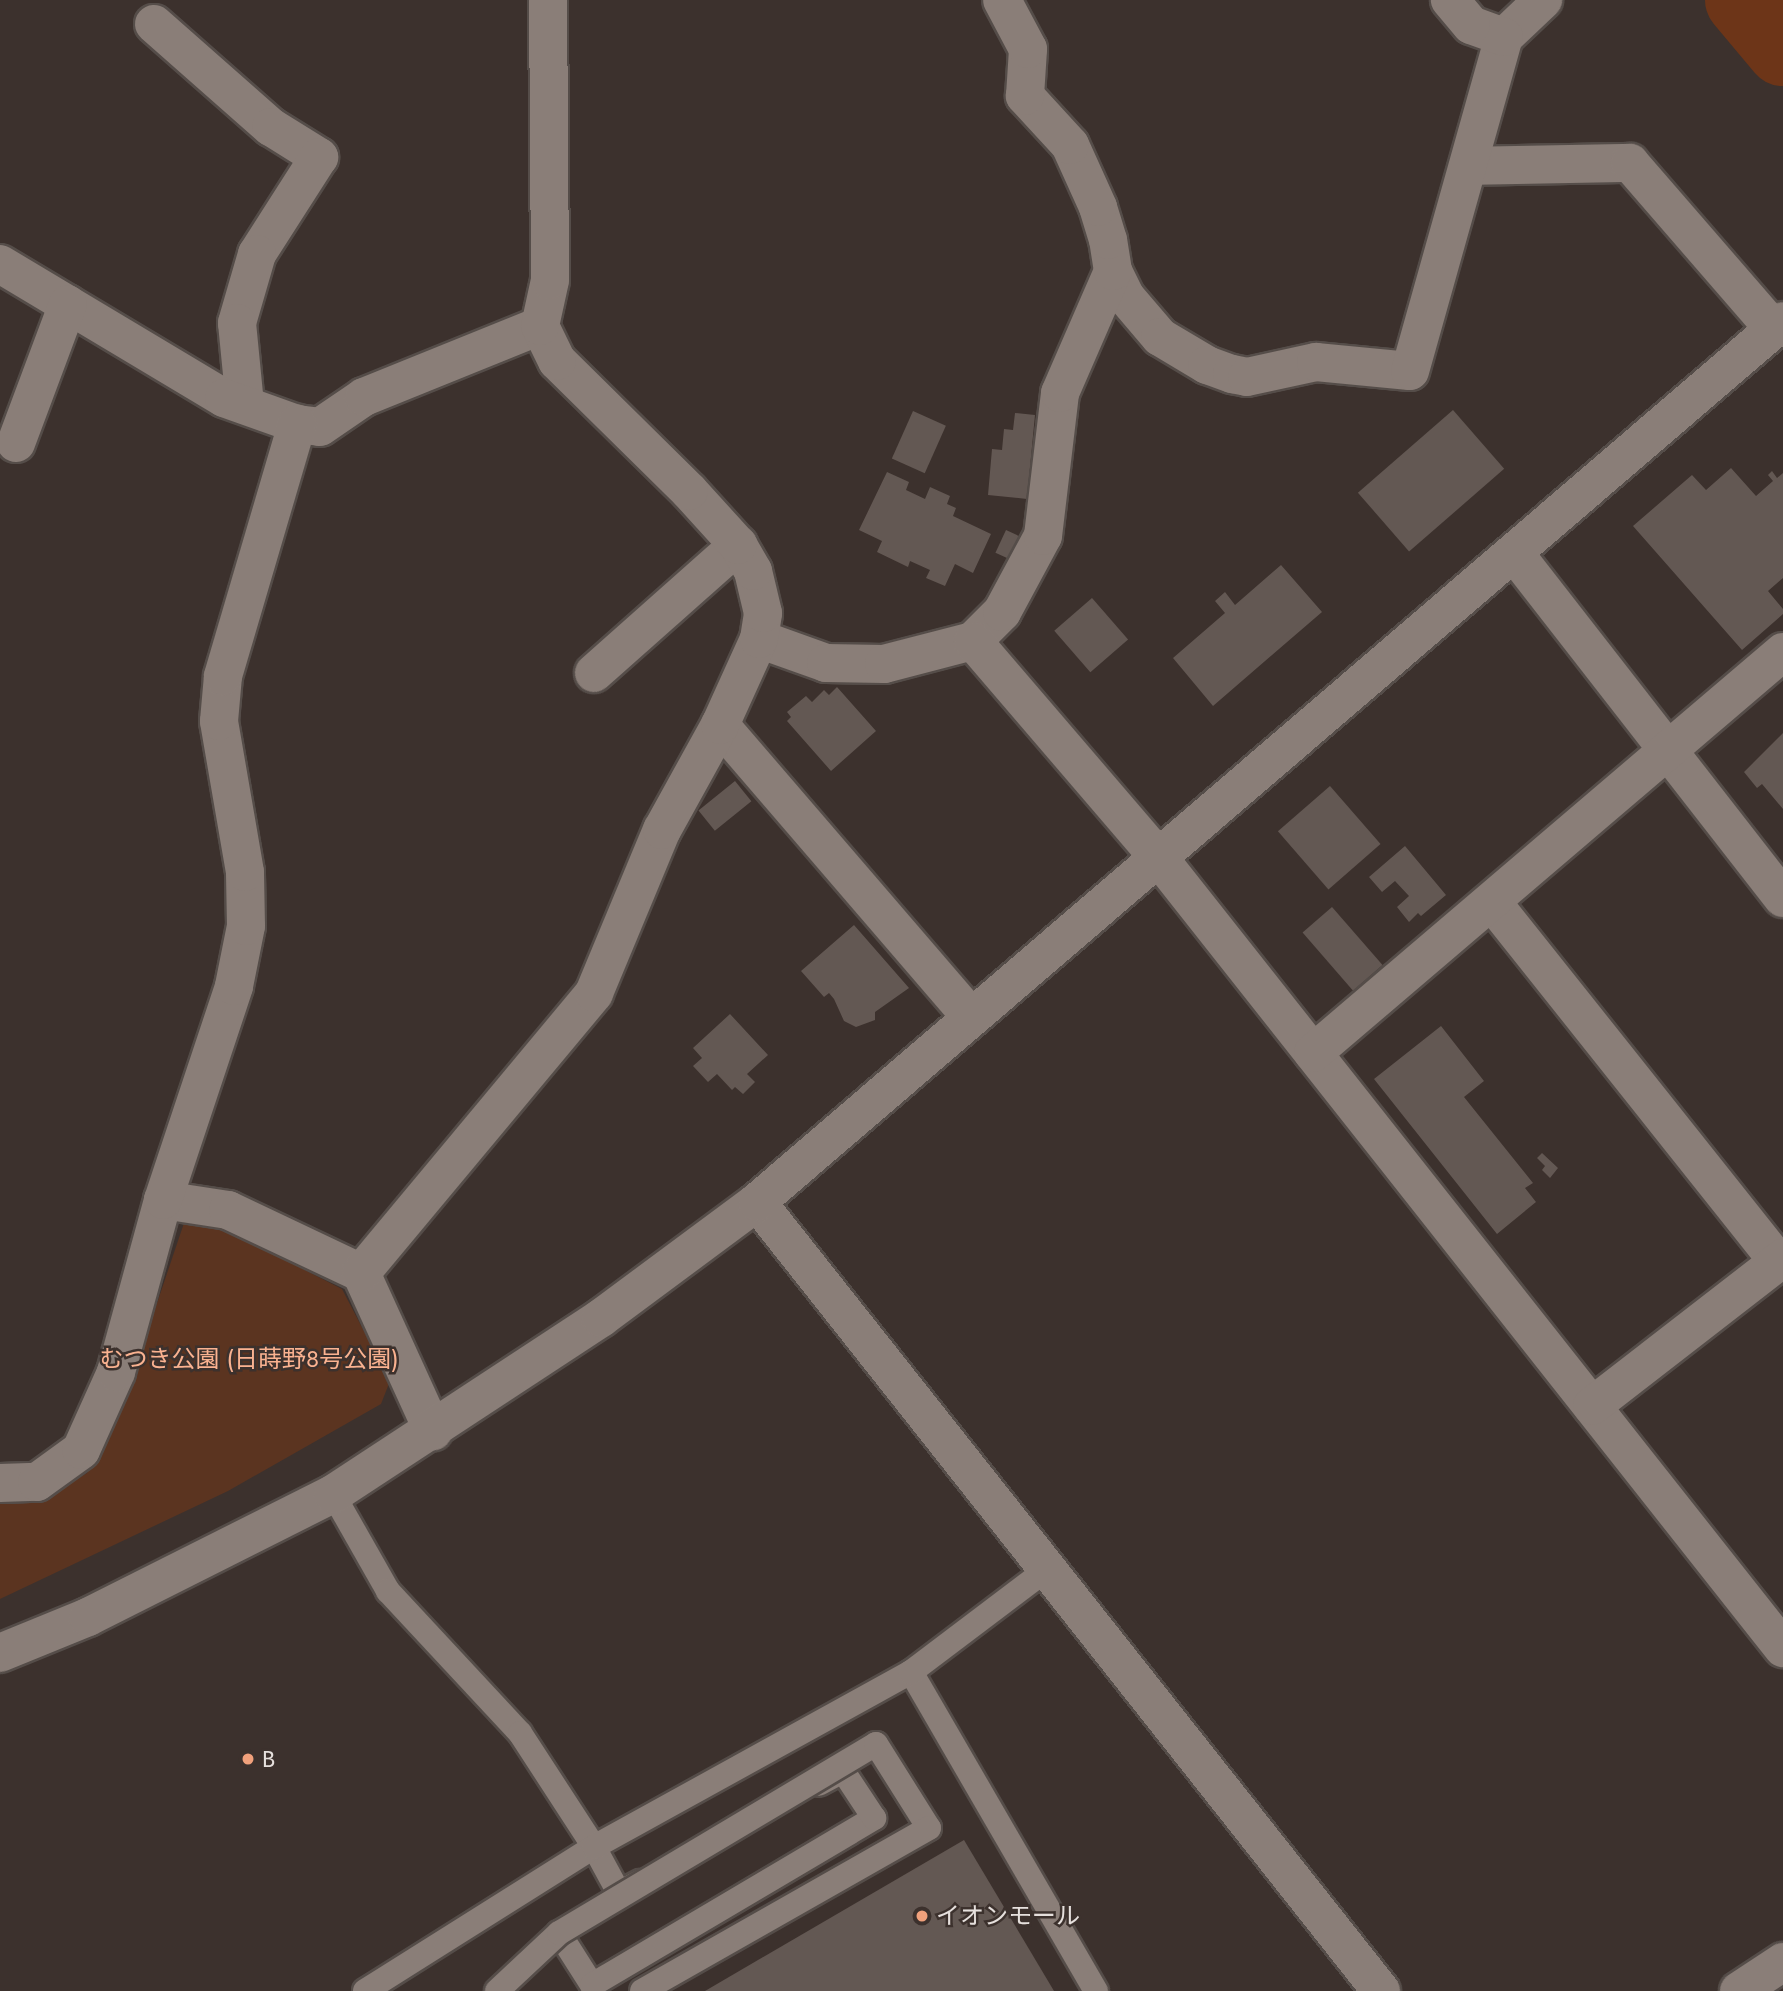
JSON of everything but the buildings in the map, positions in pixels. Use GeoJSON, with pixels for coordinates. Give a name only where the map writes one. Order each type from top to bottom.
{"type":"FeatureCollection","features":[{"type":"Feature","properties":{"kind":"street"},"geometry":{"type":"LineString","coordinates":[[361,1273],[594,993],[662,830],[720,725],[759,639],[763,613],[753,571],[738,545],[689,491],[557,361],[540,326],[550,280],[548,0]]}},
{"type":"Feature","properties":{"kind":"street"},"geometry":{"type":"LineString","coordinates":[[1002,0],[1028,49],[1025,96],[1070,145],[1098,207],[1108,240],[1113,271],[1125,296],[1160,337],[1207,365],[1247,377],[1316,362],[1410,371],[1504,37],[1542,0]]}},
{"type":"Feature","properties":{"kind":"street"},"geometry":{"type":"LineString","coordinates":[[1450,0],[1471,25],[1504,37]]}},
{"type":"Feature","properties":{"kind":"street"},"geometry":{"type":"LineString","coordinates":[[153,24],[271,127],[319,157],[257,254],[237,323],[244,405]]}},
{"type":"Feature","properties":{"kind":"street"},"geometry":{"type":"LineString","coordinates":[[0,1653],[88,1617],[333,1494],[433,1431],[601,1318],[757,1202],[1779,325],[1630,163],[1469,166]]}},
{"type":"Feature","properties":{"kind":"street"},"geometry":{"type":"LineString","coordinates":[[0,264],[224,398],[297,424],[320,428],[364,397],[540,326]]}},
{"type":"Feature","properties":{"kind":"street"},"geometry":{"type":"LineString","coordinates":[[759,639],[826,663],[884,664],[973,641],[1002,612],[1043,536],[1060,393],[1113,271]]}},
{"type":"Feature","properties":{"kind":"street"},"geometry":{"type":"LineString","coordinates":[[16,443],[68,304]]}},
{"type":"Feature","properties":{"kind":"street"},"geometry":{"type":"LineString","coordinates":[[0,1483],[37,1482],[81,1450],[116,1372],[163,1200],[234,986],[246,926],[245,872],[219,721],[223,676],[297,424]]}},
{"type":"Feature","properties":{"kind":"street"},"geometry":{"type":"LineString","coordinates":[[594,673],[738,545]]}},
{"type":"Feature","properties":{"kind":"street"},"geometry":{"type":"LineString","coordinates":[[1515,554],[1783,898]]}},
{"type":"Feature","properties":{"kind":"street"},"geometry":{"type":"LineString","coordinates":[[973,641],[1159,859],[1592,1406],[1778,1630]]}},
{"type":"Feature","properties":{"kind":"street"},"geometry":{"type":"LineString","coordinates":[[1312,1053],[1783,652]]}},
{"type":"Feature","properties":{"kind":"street"},"geometry":{"type":"LineString","coordinates":[[720,725],[971,1017]]}},
{"type":"Feature","properties":{"kind":"street"},"geometry":{"type":"LineString","coordinates":[[1492,902],[1780,1260],[1592,1406]]}},
{"type":"Feature","properties":{"kind":"street"},"geometry":{"type":"LineString","coordinates":[[163,1200],[228,1210],[361,1273],[433,1431]]}},
{"type":"Feature","properties":{"kind":"street"},"geometry":{"type":"LineString","coordinates":[[757,1202],[1381,1991]]}},
{"type":"Feature","properties":{"kind":"street"},"geometry":{"type":"LineString","coordinates":[[1739,1991],[1783,1962]]}},
{"type":"Feature","properties":{"kind":"lane"},"geometry":{"type":"LineString","coordinates":[[333,1494],[388,1591],[520,1734],[594,1847],[619,1894],[843,1771],[874,1818],[592,1985],[559,1933]]}},
{"type":"Feature","properties":{"kind":"lane"},"geometry":{"type":"LineString","coordinates":[[349,1991],[371,1987],[594,1847],[911,1672],[1047,1569]]}},
{"type":"Feature","properties":{"kind":"lane"},"geometry":{"type":"LineString","coordinates":[[911,1672],[1096,1991]]}},
{"type":"Feature","properties":{"kind":"lane"},"geometry":{"type":"LineString","coordinates":[[497,1991],[559,1933],[876,1744],[929,1828],[642,1991]]}},
{"type":"Feature","properties":{"kind":"green space","name":"むつき公園 (日蒔野8号公園)"},"geometry":{"type":"Polygon","coordinates":[[[203,1218],[342,1289],[390,1381],[381,1404],[228,1491],[0,1599],[0,1501],[37,1503],[87,1473],[121,1410],[184,1223],[203,1218]]]}},
{"type":"Feature","properties":{"kind":"waterway"},"geometry":{"type":"LineString","coordinates":[[1742,0],[1783,49]]}},
{"type":"Feature","properties":{"kind":"place","name":"B"},"geometry":{"type":"Point","coordinates":[248,1759]}},
{"type":"Feature","properties":{"kind":"place","name":"イオンモール"},"geometry":{"type":"Point","coordinates":[922,1916]}}]}
